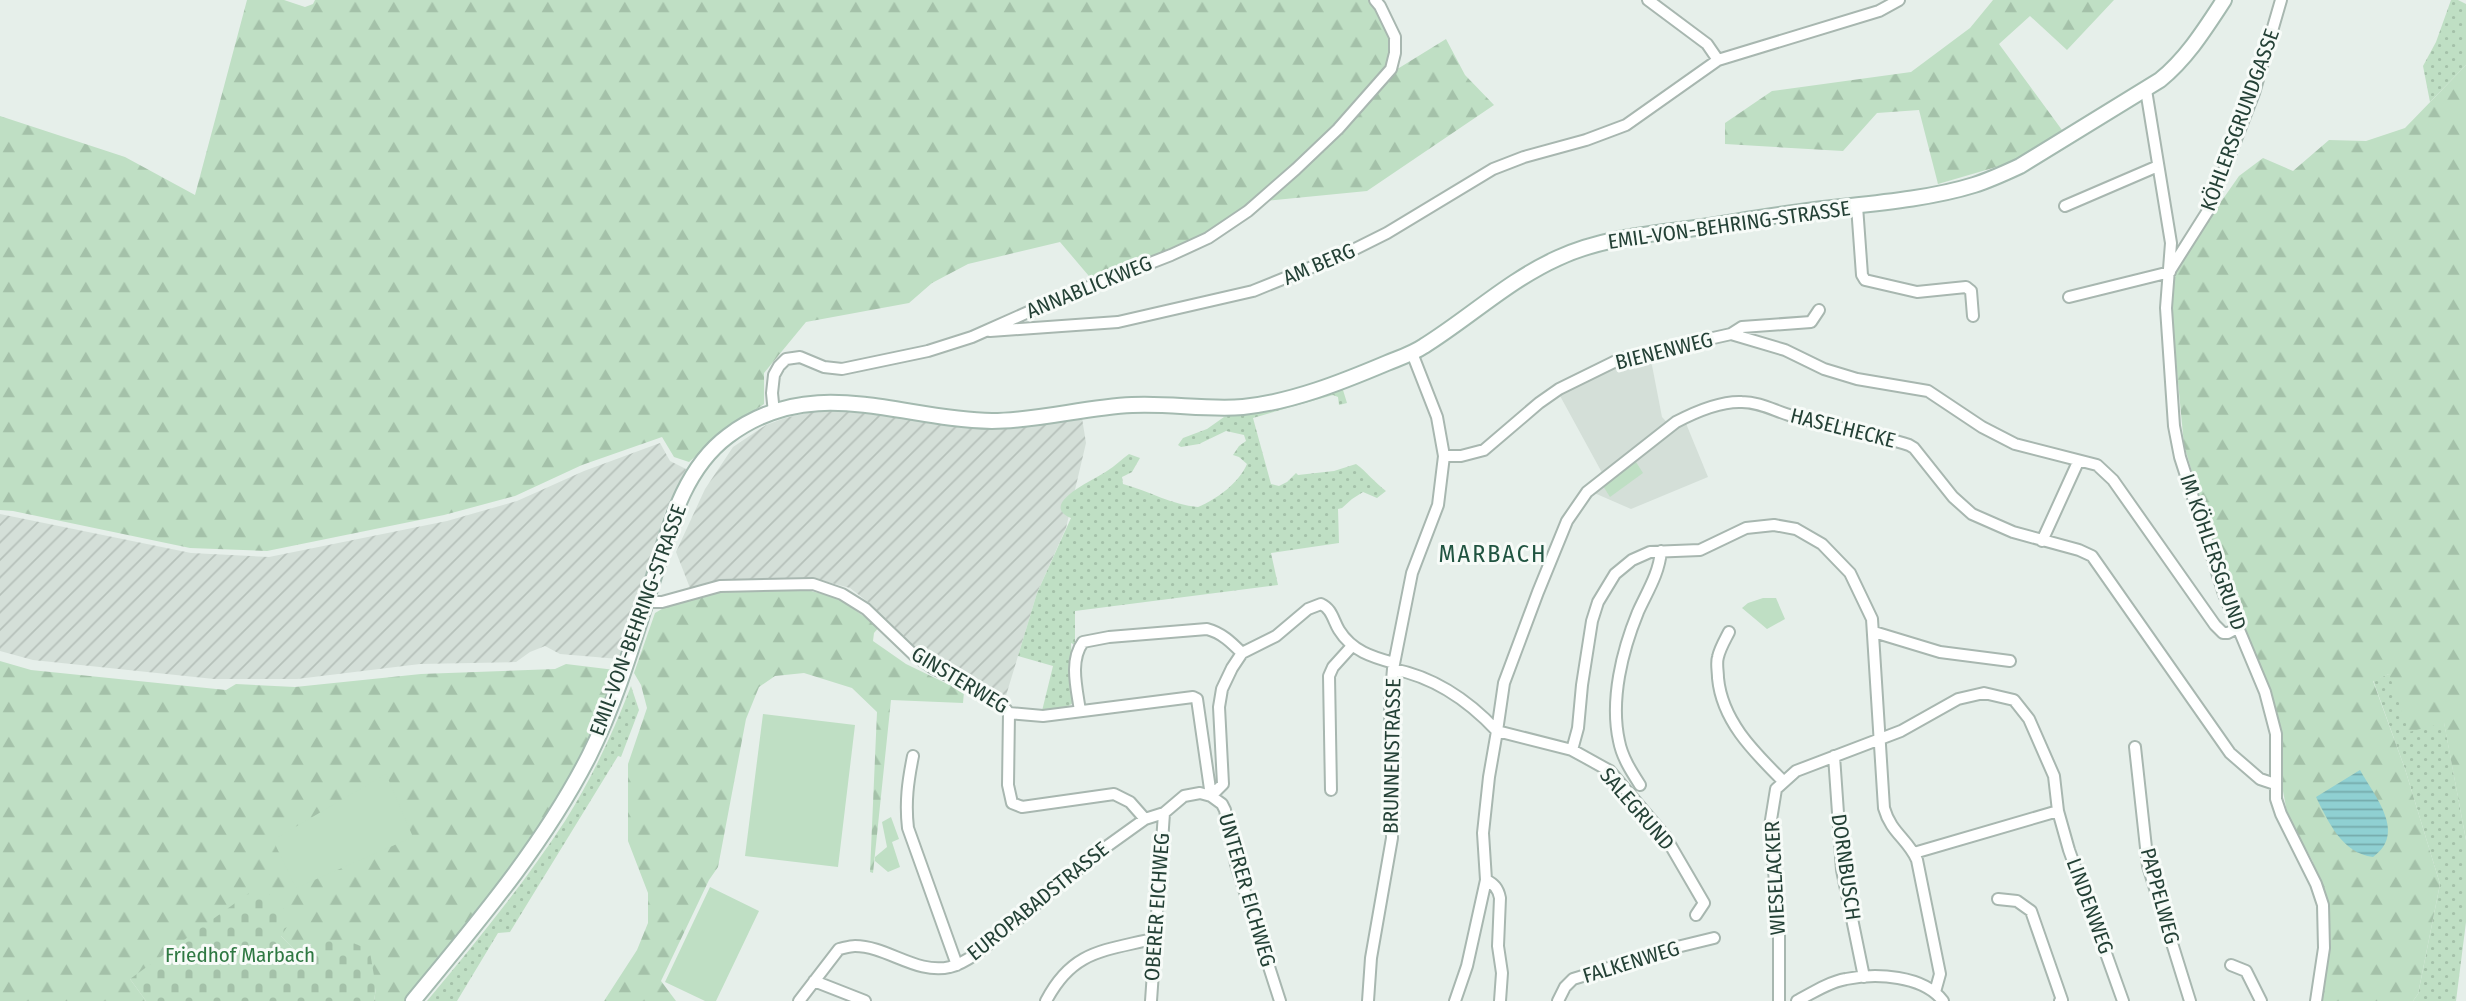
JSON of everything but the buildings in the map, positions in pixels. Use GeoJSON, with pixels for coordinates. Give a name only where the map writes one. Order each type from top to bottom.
{"type":"FeatureCollection","features":[{"type":"Feature","properties":{"kind":"main road","name":"EMIL-VON-BEHRING-STRASSE"},"geometry":{"type":"LineString","coordinates":[[413,1001],[535,847],[559,810],[591,752],[614,700],[677,507],[701,465],[728,436],[751,422],[774,413],[829,401],[996,421],[1128,405],[1225,408],[1285,398],[1344,380],[1412,353],[1524,277],[1573,252],[1624,236],[1857,206],[1972,186],[2021,166],[2146,90],[2173,69],[2200,37],[2224,0]]}},
{"type":"Feature","properties":{"kind":"street","name":"ANNABLICKWEG"},"geometry":{"type":"LineString","coordinates":[[774,413],[774,375],[786,359],[800,357],[824,367],[842,369],[928,351],[990,331],[1006,321],[1171,255],[1208,238],[1248,211],[1338,129],[1391,69],[1395,37],[1375,0]]}},
{"type":"Feature","properties":{"kind":"street"},"geometry":{"type":"LineString","coordinates":[[1648,0],[1707,44],[1718,60]]}},
{"type":"Feature","properties":{"kind":"street","name":"AM BERG"},"geometry":{"type":"LineString","coordinates":[[990,331],[1118,322],[1253,291],[1377,238],[1493,169],[1626,125],[1718,60],[1879,11],[1899,0]]}},
{"type":"Feature","properties":{"kind":"street","name":"KÖHLERSGRUNDGASSE"},"geometry":{"type":"LineString","coordinates":[[2170,272],[2209,209],[2254,93],[2281,0]]}},
{"type":"Feature","properties":{"kind":"street","name":"IM KÖHLERSGRUND"},"geometry":{"type":"LineString","coordinates":[[2146,90],[2171,243],[2166,308],[2174,426],[2184,469],[2224,594],[2271,712],[2276,734],[2276,799],[2316,884],[2323,905],[2324,948],[2316,1001]]}},
{"type":"Feature","properties":{"kind":"street"},"geometry":{"type":"LineString","coordinates":[[2065,206],[2158,166]]}},
{"type":"Feature","properties":{"kind":"street"},"geometry":{"type":"LineString","coordinates":[[1857,206],[1862,275],[1865,280],[1917,292],[1966,287],[1970,291],[1973,316]]}},
{"type":"Feature","properties":{"kind":"street"},"geometry":{"type":"LineString","coordinates":[[2069,297],[2170,272]]}},
{"type":"Feature","properties":{"kind":"street","name":"BIENENWEG"},"geometry":{"type":"LineString","coordinates":[[1444,456],[1461,456],[1484,450],[1559,389],[1620,359],[1731,334],[1742,327],[1811,322],[1819,310]]}},
{"type":"Feature","properties":{"kind":"street"},"geometry":{"type":"LineString","coordinates":[[1731,334],[1785,350],[1824,369],[1857,379],[1928,391],[1982,427],[2015,444],[2097,465],[2113,480],[2215,625],[2223,633],[2237,628]]}},
{"type":"Feature","properties":{"kind":"street","name":"BRUNNENSTRASSE"},"geometry":{"type":"LineString","coordinates":[[1368,1001],[1371,958],[1392,838],[1390,703],[1394,666],[1412,573],[1437,505],[1444,456],[1437,417],[1412,353]]}},
{"type":"Feature","properties":{"kind":"street","name":"HASELHECKE"},"geometry":{"type":"LineString","coordinates":[[1486,880],[1483,832],[1504,683],[1567,521],[1595,485],[1687,416],[1727,403],[1750,402],[1788,415],[1909,445],[1963,508],[1982,519],[2092,556],[2230,753],[2260,779],[2275,783]]}},
{"type":"Feature","properties":{"kind":"street"},"geometry":{"type":"LineString","coordinates":[[2042,541],[2078,462]]}},
{"type":"Feature","properties":{"kind":"street"},"geometry":{"type":"LineString","coordinates":[[1211,796],[1223,784],[1218,724],[1222,690],[1241,653],[1276,636],[1308,608],[1321,604],[1329,608],[1339,630],[1352,646],[1447,690],[1476,709],[1497,731],[1572,750],[1578,728],[1592,621],[1598,602],[1623,566],[1641,555],[1661,551],[1700,550],[1746,528],[1774,525],[1796,529],[1822,544],[1850,573],[1865,602],[1874,632],[1884,808],[1890,826],[1914,853],[1940,974],[1939,997],[1910,981],[1864,977],[1839,981],[1797,1001]]}},
{"type":"Feature","properties":{"kind":"street","name":"SALEGRUND"},"geometry":{"type":"LineString","coordinates":[[1640,785],[1627,765],[1619,740],[1618,690],[1629,637],[1655,578],[1661,551]]}},
{"type":"Feature","properties":{"kind":"street","name":"GINSTERWEG"},"geometry":{"type":"LineString","coordinates":[[646,602],[662,602],[720,586],[813,584],[842,594],[866,609],[914,655],[933,668],[998,700],[1009,713],[1043,716],[1193,697],[1197,699],[1211,796]]}},
{"type":"Feature","properties":{"kind":"street"},"geometry":{"type":"LineString","coordinates":[[1080,712],[1076,651],[1083,642],[1109,636],[1207,629],[1231,641],[1241,653]]}},
{"type":"Feature","properties":{"kind":"street"},"geometry":{"type":"LineString","coordinates":[[1729,632],[1717,659],[1719,689],[1740,734],[1757,756],[1783,781],[1796,771],[1901,731],[1966,696],[1984,693],[2014,700],[2029,719],[2054,776],[2058,811],[1914,853]]}},
{"type":"Feature","properties":{"kind":"street"},"geometry":{"type":"LineString","coordinates":[[1874,632],[1940,652],[2010,661]]}},
{"type":"Feature","properties":{"kind":"street"},"geometry":{"type":"LineString","coordinates":[[1331,790],[1329,676],[1333,667],[1352,646]]}},
{"type":"Feature","properties":{"kind":"street"},"geometry":{"type":"LineString","coordinates":[[1009,713],[1008,785],[1012,803],[1022,807],[1114,794],[1130,802],[1145,819]]}},
{"type":"Feature","properties":{"kind":"street","name":"PAPPELWEG"},"geometry":{"type":"LineString","coordinates":[[2135,747],[2148,866],[2190,1001]]}},
{"type":"Feature","properties":{"kind":"street","name":"SALEGRUND"},"geometry":{"type":"LineString","coordinates":[[1572,750],[1609,771],[1665,836],[1704,903],[1696,915]]}},
{"type":"Feature","properties":{"kind":"street"},"geometry":{"type":"LineString","coordinates":[[913,756],[906,793],[908,828],[957,965]]}},
{"type":"Feature","properties":{"kind":"street","name":"DORNBUSCH"},"geometry":{"type":"LineString","coordinates":[[1834,756],[1841,860],[1864,977]]}},
{"type":"Feature","properties":{"kind":"street","name":"WIESELACKER"},"geometry":{"type":"LineString","coordinates":[[1779,1001],[1779,927],[1770,826],[1776,789],[1783,781]]}},
{"type":"Feature","properties":{"kind":"street","name":"UNTERER EICHWEG"},"geometry":{"type":"LineString","coordinates":[[1164,813],[1184,796],[1200,793],[1211,796],[1226,810],[1236,864],[1280,1001]]}},
{"type":"Feature","properties":{"kind":"street","name":"LINDENWEG"},"geometry":{"type":"LineString","coordinates":[[2058,811],[2123,1001]]}},
{"type":"Feature","properties":{"kind":"street","name":"EUROPABADSTRASSE"},"geometry":{"type":"LineString","coordinates":[[803,997],[839,950],[856,946],[915,964],[946,968],[957,965],[979,952],[1099,852],[1145,819],[1164,813]]}},
{"type":"Feature","properties":{"kind":"street","name":"OBERER EICHWEG"},"geometry":{"type":"LineString","coordinates":[[1151,1001],[1164,813]]}},
{"type":"Feature","properties":{"kind":"street"},"geometry":{"type":"LineString","coordinates":[[1455,1001],[1467,966],[1486,880],[1499,891],[1500,898],[1500,1001]]}},
{"type":"Feature","properties":{"kind":"street"},"geometry":{"type":"LineString","coordinates":[[1998,899],[2017,901],[2031,911],[2061,1001]]}},
{"type":"Feature","properties":{"kind":"street"},"geometry":{"type":"LineString","coordinates":[[1046,1001],[1061,978],[1080,959],[1156,938]]}},
{"type":"Feature","properties":{"kind":"street","name":"FALKENWEG"},"geometry":{"type":"LineString","coordinates":[[1558,1001],[1565,986],[1573,979],[1714,938]]}},
{"type":"Feature","properties":{"kind":"street"},"geometry":{"type":"LineString","coordinates":[[2231,965],[2246,971],[2261,1001]]}},
{"type":"Feature","properties":{"kind":"street"},"geometry":{"type":"LineString","coordinates":[[814,981],[865,1001]]}},
{"type":"Feature","properties":{"kind":"shaded area"},"geometry":{"type":"Polygon","coordinates":[[[1650,355],[1662,417],[1673,429],[1685,421],[1708,477],[1631,509],[1592,492],[1606,480],[1559,394],[1602,370],[1650,355]]]}},
{"type":"Feature","properties":{"kind":"shaded area"},"geometry":{"type":"Polygon","coordinates":[[[829,408],[879,412],[991,429],[1082,418],[1086,443],[1066,528],[1037,593],[1005,699],[916,648],[850,588],[816,579],[719,580],[690,588],[676,552],[705,489],[733,447],[766,425],[829,408]]]}},
{"type":"Feature","properties":{"kind":"shaded area"},"geometry":{"type":"Polygon","coordinates":[[[660,443],[670,461],[686,469],[665,512],[619,659],[560,654],[545,646],[516,662],[420,664],[297,679],[214,679],[33,660],[0,651],[0,514],[191,553],[269,557],[447,521],[517,501],[584,471],[660,443]]]}},
{"type":"Feature","properties":{"kind":"green space"},"geometry":{"type":"Polygon","coordinates":[[[247,0],[284,0],[305,7],[313,4],[315,0],[1370,0],[1393,39],[1390,65],[1399,68],[1446,39],[1465,75],[1494,105],[1367,191],[1264,201],[1170,251],[1094,282],[1060,242],[968,264],[932,283],[909,303],[806,322],[764,373],[764,404],[727,429],[689,462],[674,457],[662,437],[582,465],[515,496],[444,515],[267,551],[190,548],[0,510],[0,116],[125,157],[195,195],[247,0]]]}},
{"type":"Feature","properties":{"kind":"green space"},"geometry":{"type":"Polygon","coordinates":[[[1993,0],[2114,0],[2067,50],[2030,16],[1999,44],[2062,130],[2010,163],[1938,184],[1919,110],[1877,113],[1843,151],[1725,144],[1725,123],[1772,91],[1911,72],[1970,28],[1993,0]]]}},
{"type":"Feature","properties":{"kind":"green space"},"geometry":{"type":"Polygon","coordinates":[[[2451,0],[2466,4],[2466,65],[2430,102],[2423,66],[2436,42],[2451,0]]]}},
{"type":"Feature","properties":{"kind":"green space"},"geometry":{"type":"Polygon","coordinates":[[[2466,65],[2466,840],[2444,723],[2409,732],[2389,674],[2373,681],[2405,769],[2440,884],[2418,994],[2413,1001],[2321,1001],[2329,947],[2328,903],[2312,860],[2288,818],[2279,734],[2271,692],[2228,593],[2184,445],[2171,308],[2175,274],[2183,256],[2239,176],[2263,158],[2293,171],[2329,140],[2366,141],[2405,128],[2466,65]]]}},
{"type":"Feature","properties":{"kind":"green space"},"geometry":{"type":"Polygon","coordinates":[[[1343,390],[1347,403],[1339,405],[1338,397],[1333,395],[1253,418],[1271,484],[1279,486],[1296,473],[1298,475],[1334,471],[1356,464],[1386,491],[1377,498],[1363,492],[1338,509],[1339,543],[1271,553],[1278,585],[1075,611],[1075,645],[1071,643],[1073,703],[1067,707],[1042,711],[1053,666],[1018,656],[1037,593],[1071,518],[1062,512],[1061,506],[1065,499],[1129,454],[1140,458],[1132,472],[1122,477],[1123,484],[1179,504],[1198,507],[1213,500],[1239,478],[1247,464],[1233,455],[1246,441],[1244,435],[1226,431],[1199,444],[1181,447],[1178,445],[1183,438],[1207,429],[1224,417],[1343,390]]]}},
{"type":"Feature","properties":{"kind":"green space"},"geometry":{"type":"Polygon","coordinates":[[[1636,462],[1643,473],[1610,497],[1603,486],[1636,462]]]}},
{"type":"Feature","properties":{"kind":"green space"},"geometry":{"type":"Polygon","coordinates":[[[719,590],[811,591],[838,598],[879,627],[874,633],[873,641],[906,664],[964,692],[963,703],[891,700],[873,873],[870,872],[877,712],[852,688],[804,673],[775,676],[759,687],[746,719],[718,867],[709,880],[661,981],[676,1001],[604,1001],[637,950],[648,923],[648,893],[628,841],[628,764],[647,708],[641,685],[634,673],[655,613],[667,606],[719,590]]]}},
{"type":"Feature","properties":{"kind":"green space"},"geometry":{"type":"Polygon","coordinates":[[[1763,598],[1776,598],[1785,619],[1767,629],[1742,608],[1763,598]]]}},
{"type":"Feature","properties":{"kind":"green space"},"geometry":{"type":"Polygon","coordinates":[[[0,661],[31,670],[226,690],[236,684],[295,687],[421,674],[555,669],[566,664],[615,670],[610,693],[569,788],[495,896],[405,1001],[374,1001],[376,988],[310,944],[296,951],[281,936],[130,979],[146,1001],[0,1001],[0,661]]]}},
{"type":"Feature","properties":{"kind":"green space"},"geometry":{"type":"Polygon","coordinates":[[[2389,674],[2444,722],[2466,840],[2466,922],[2456,1001],[2413,1001],[2418,994],[2440,884],[2405,769],[2373,680],[2389,674]]]}},
{"type":"Feature","properties":{"kind":"green space"},"geometry":{"type":"Polygon","coordinates":[[[631,686],[639,710],[621,757],[618,756],[510,932],[498,933],[457,1001],[427,1001],[516,890],[565,821],[601,755],[631,686]]]}},
{"type":"Feature","properties":{"kind":"green space"},"geometry":{"type":"Polygon","coordinates":[[[763,714],[855,725],[838,867],[745,856],[763,714]]]}},
{"type":"Feature","properties":{"kind":"green space"},"geometry":{"type":"Polygon","coordinates":[[[386,774],[413,837],[296,888],[273,840],[386,774]]]}},
{"type":"Feature","properties":{"kind":"green space"},"geometry":{"type":"Polygon","coordinates":[[[891,817],[899,839],[892,842],[900,867],[888,872],[875,861],[875,857],[887,847],[882,822],[891,817]]]}},
{"type":"Feature","properties":{"kind":"green space","name":"Friedhof Marbach"},"geometry":{"type":"Polygon","coordinates":[[[260,885],[293,918],[281,936],[296,951],[315,944],[343,941],[361,946],[370,952],[376,988],[374,1001],[146,1001],[130,979],[260,885]]]}},
{"type":"Feature","properties":{"kind":"green space"},"geometry":{"type":"Polygon","coordinates":[[[710,887],[759,911],[716,1001],[705,1001],[665,982],[710,887]]]}},
{"type":"Feature","properties":{"kind":"water"},"geometry":{"type":"Polygon","coordinates":[[[2360,770],[2380,803],[2388,826],[2383,847],[2373,857],[2353,850],[2345,843],[2316,797],[2360,770]]]}},
{"type":"Feature","properties":{"kind":"district","name":"MARBACH"},"geometry":{"type":"Point","coordinates":[1493,554]}}]}
